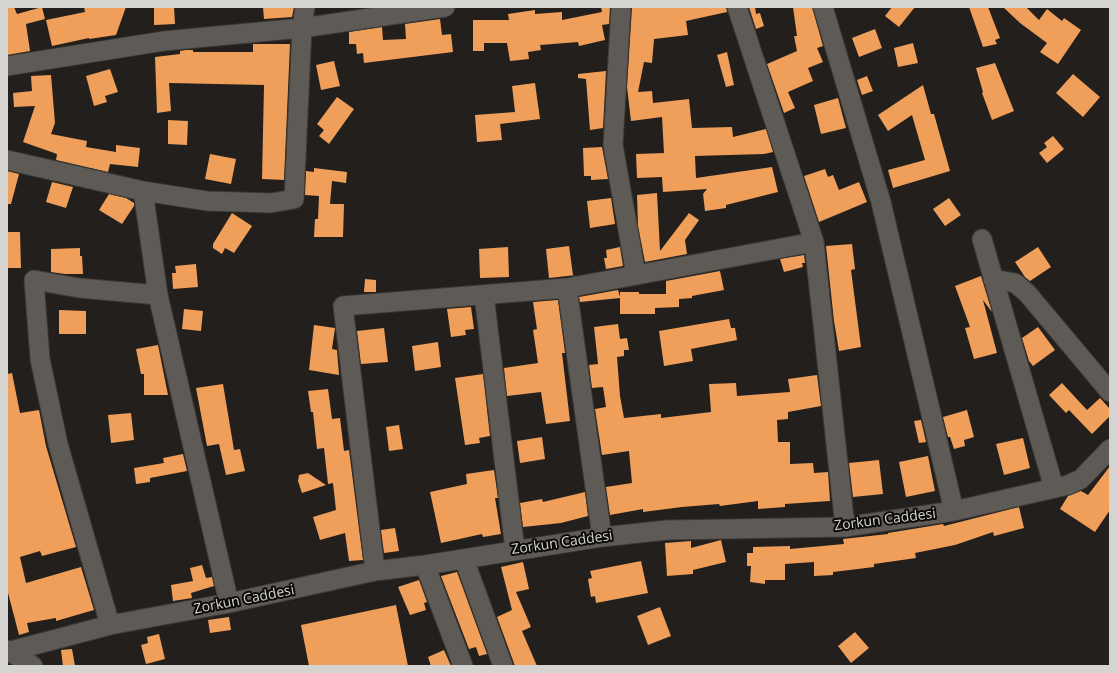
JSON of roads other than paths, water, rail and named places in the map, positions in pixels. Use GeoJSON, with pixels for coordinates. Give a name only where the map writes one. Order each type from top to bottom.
{"type":"FeatureCollection","features":[{"type":"Feature","properties":{"kind":"street"},"geometry":{"type":"LineString","coordinates":[[7,160],[143,191],[207,201],[271,203],[294,199],[302,28],[305,7]]}},
{"type":"Feature","properties":{"kind":"street"},"geometry":{"type":"LineString","coordinates":[[7,66],[164,41],[302,28],[445,7]]}},
{"type":"Feature","properties":{"kind":"street"},"geometry":{"type":"LineString","coordinates":[[621,7],[613,145],[636,275]]}},
{"type":"Feature","properties":{"kind":"street"},"geometry":{"type":"LineString","coordinates":[[737,7],[814,242],[845,527]]}},
{"type":"Feature","properties":{"kind":"street"},"geometry":{"type":"LineString","coordinates":[[823,7],[881,202],[954,511]]}},
{"type":"Feature","properties":{"kind":"street"},"geometry":{"type":"LineString","coordinates":[[143,191],[158,295],[229,603]]}},
{"type":"Feature","properties":{"kind":"street"},"geometry":{"type":"LineString","coordinates":[[982,239],[1054,488]]}},
{"type":"Feature","properties":{"kind":"street"},"geometry":{"type":"LineString","coordinates":[[375,571],[343,306],[567,288],[814,242]]}},
{"type":"Feature","properties":{"kind":"street"},"geometry":{"type":"LineString","coordinates":[[993,279],[1015,283],[1027,292],[1110,392]]}},
{"type":"Feature","properties":{"kind":"street"},"geometry":{"type":"LineString","coordinates":[[110,625],[58,444],[40,359],[34,280],[80,288],[158,295]]}},
{"type":"Feature","properties":{"kind":"street"},"geometry":{"type":"LineString","coordinates":[[567,288],[602,537]]}},
{"type":"Feature","properties":{"kind":"street"},"geometry":{"type":"LineString","coordinates":[[484,295],[515,550]]}},
{"type":"Feature","properties":{"kind":"street","name":"Zorkun Caddesi"},"geometry":{"type":"LineString","coordinates":[[7,651],[110,625],[229,603],[375,571],[425,565],[602,537],[667,530],[845,527],[954,511],[1068,485],[1081,479],[1110,449]]}},
{"type":"Feature","properties":{"kind":"street"},"geometry":{"type":"LineString","coordinates":[[464,559],[503,666]]}},
{"type":"Feature","properties":{"kind":"street"},"geometry":{"type":"LineString","coordinates":[[425,565],[463,666]]}},
{"type":"Feature","properties":{"kind":"street"},"geometry":{"type":"LineString","coordinates":[[7,651],[33,666]]}}]}
